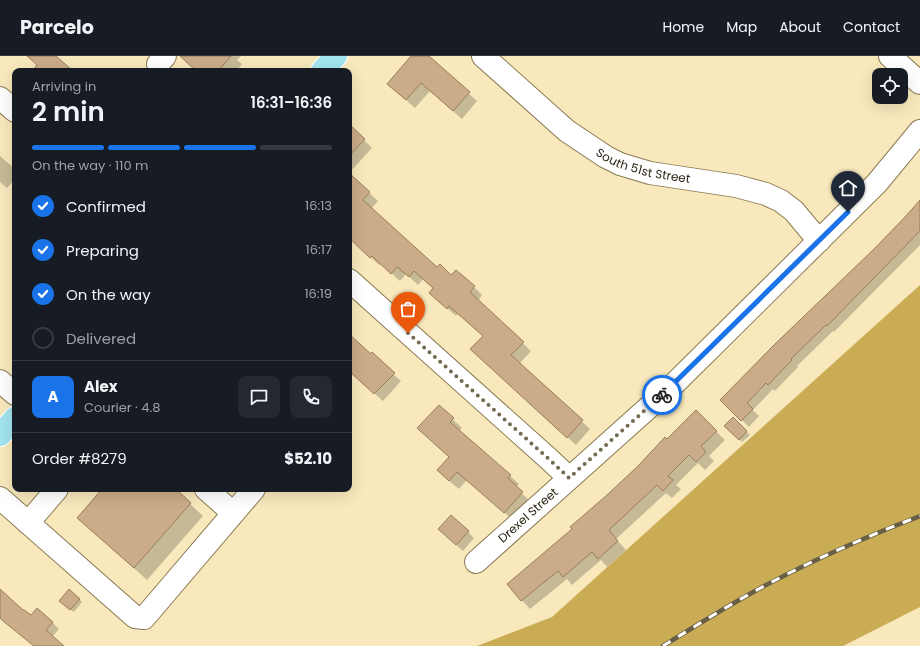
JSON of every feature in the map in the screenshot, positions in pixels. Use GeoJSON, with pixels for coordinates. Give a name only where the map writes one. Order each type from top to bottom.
{"type":"FeatureCollection","features":[{"type":"Feature","properties":{"kind":"main road"},"geometry":{"type":"LineString","coordinates":[[325,68],[336,56]]}},
{"type":"Feature","properties":{"kind":"main road"},"geometry":{"type":"LineString","coordinates":[[0,435],[12,421]]}},
{"type":"Feature","properties":{"kind":"street","name":"South 51st Street"},"geometry":{"type":"LineString","coordinates":[[483,56],[567,130],[606,157],[620,164],[650,173],[736,186],[766,194],[781,201],[794,211],[819,241]]}},
{"type":"Feature","properties":{"kind":"street"},"geometry":{"type":"LineString","coordinates":[[890,56],[920,83]]}},
{"type":"Feature","properties":{"kind":"street"},"geometry":{"type":"LineString","coordinates":[[0,98],[12,108]]}},
{"type":"Feature","properties":{"kind":"street","name":"Drexel Street"},"geometry":{"type":"LineString","coordinates":[[476,562],[668,390],[877,183],[920,131]]}},
{"type":"Feature","properties":{"kind":"street"},"geometry":{"type":"LineString","coordinates":[[352,283],[569,478]]}},
{"type":"Feature","properties":{"kind":"street"},"geometry":{"type":"LineString","coordinates":[[0,380],[12,391]]}},
{"type":"Feature","properties":{"kind":"street"},"geometry":{"type":"LineString","coordinates":[[28,523],[54,492]]}},
{"type":"Feature","properties":{"kind":"street"},"geometry":{"type":"LineString","coordinates":[[210,492],[234,513]]}},
{"type":"Feature","properties":{"kind":"street"},"geometry":{"type":"LineString","coordinates":[[0,498],[135,617],[144,618],[252,492]]}},
{"type":"Feature","properties":{"kind":"shaded area"},"geometry":{"type":"Polygon","coordinates":[[[920,285],[920,607],[843,646],[477,646],[552,617],[920,285]]]}},
{"type":"Feature","properties":{"kind":"building"},"geometry":{"type":"Polygon","coordinates":[[[27,56],[56,56],[70,68],[34,68],[37,65],[27,56]]]}},
{"type":"Feature","properties":{"kind":"building"},"geometry":{"type":"Polygon","coordinates":[[[180,56],[231,56],[221,68],[193,68],[180,56]]]}},
{"type":"Feature","properties":{"kind":"building"},"geometry":{"type":"Polygon","coordinates":[[[411,56],[429,56],[470,92],[453,111],[421,83],[406,100],[387,84],[411,56]]]}},
{"type":"Feature","properties":{"kind":"building"},"geometry":{"type":"Polygon","coordinates":[[[352,127],[365,139],[352,153],[352,127]]]}},
{"type":"Feature","properties":{"kind":"building"},"geometry":{"type":"Polygon","coordinates":[[[352,176],[370,192],[363,200],[437,267],[440,264],[451,275],[456,270],[475,286],[470,292],[524,342],[511,355],[583,420],[567,438],[470,349],[483,336],[449,306],[447,309],[429,293],[433,288],[414,271],[409,277],[397,267],[391,274],[372,256],[370,258],[352,241],[352,176]]]}},
{"type":"Feature","properties":{"kind":"building"},"geometry":{"type":"Polygon","coordinates":[[[920,200],[920,231],[827,326],[826,325],[791,359],[792,360],[768,385],[766,383],[747,403],[753,409],[741,421],[720,400],[775,344],[874,249],[920,200]]]}},
{"type":"Feature","properties":{"kind":"building"},"geometry":{"type":"Polygon","coordinates":[[[352,337],[371,354],[372,352],[395,373],[374,394],[352,374],[352,337]]]}},
{"type":"Feature","properties":{"kind":"building"},"geometry":{"type":"Polygon","coordinates":[[[439,405],[454,418],[450,422],[511,475],[508,478],[523,492],[504,513],[457,472],[449,481],[437,470],[449,457],[417,428],[439,405]]]}},
{"type":"Feature","properties":{"kind":"building"},"geometry":{"type":"Polygon","coordinates":[[[696,410],[717,431],[701,446],[706,452],[696,462],[689,455],[668,476],[673,480],[663,491],[657,485],[609,530],[618,541],[598,559],[592,552],[563,577],[558,571],[521,601],[507,584],[572,529],[570,527],[607,495],[638,466],[665,437],[667,439],[696,410]]]}},
{"type":"Feature","properties":{"kind":"building"},"geometry":{"type":"Polygon","coordinates":[[[733,417],[747,431],[739,440],[724,426],[733,417]]]}},
{"type":"Feature","properties":{"kind":"building"},"geometry":{"type":"Polygon","coordinates":[[[99,492],[179,492],[191,503],[134,568],[77,518],[99,492]]]}},
{"type":"Feature","properties":{"kind":"building"},"geometry":{"type":"Polygon","coordinates":[[[451,515],[469,531],[456,545],[438,529],[451,515]]]}},
{"type":"Feature","properties":{"kind":"building"},"geometry":{"type":"Polygon","coordinates":[[[0,589],[23,610],[31,615],[37,608],[53,622],[46,630],[64,646],[34,646],[3,621],[0,618],[0,589]]]}},
{"type":"Feature","properties":{"kind":"building"},"geometry":{"type":"Polygon","coordinates":[[[69,589],[80,599],[70,610],[59,601],[69,589]]]}},
{"type":"Feature","properties":{"kind":"railway"},"geometry":{"type":"LineString","coordinates":[[663,646],[728,606],[786,574],[881,531],[920,516]]}},
{"type":"Feature","properties":{"kind":"way so far"},"geometry":{"type":"LineString","coordinates":[[408,333],[569,478],[662,395]]}},
{"type":"Feature","properties":{"kind":"route"},"geometry":{"type":"LineString","coordinates":[[662,395],[848,212]]}}]}
